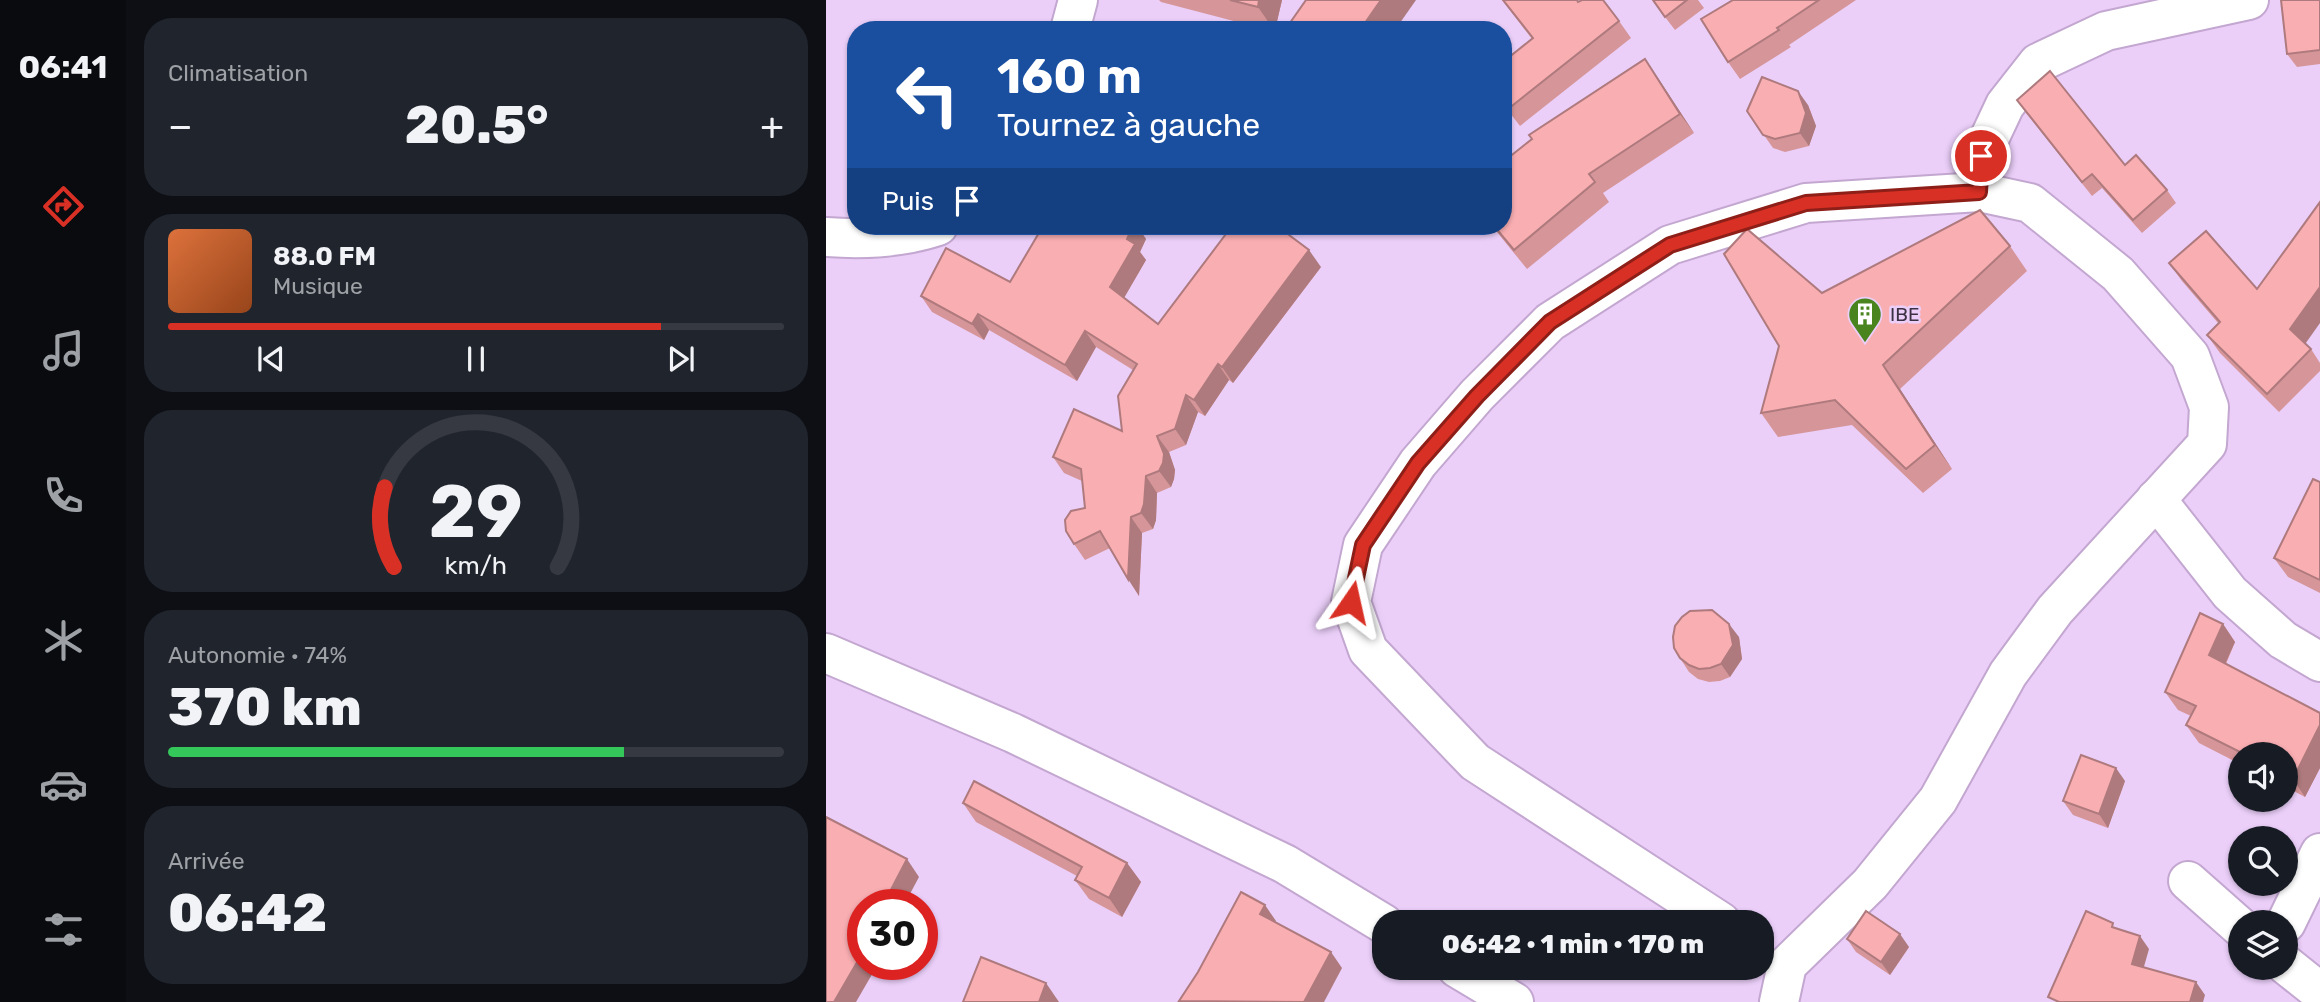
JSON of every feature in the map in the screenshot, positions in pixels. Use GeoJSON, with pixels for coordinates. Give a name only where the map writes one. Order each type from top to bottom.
{"type":"FeatureCollection","features":[{"type":"Feature","properties":{"kind":"street"},"geometry":{"type":"LineString","coordinates":[[1072,21],[1078,0]]}},
{"type":"Feature","properties":{"kind":"street"},"geometry":{"type":"LineString","coordinates":[[1979,192],[1981,156],[2005,105],[2038,63],[2106,31],[2249,0]]}},
{"type":"Feature","properties":{"kind":"street"},"geometry":{"type":"LineString","coordinates":[[1703,910],[1475,762],[1368,650],[1351,602],[1363,545],[1418,463],[1477,396],[1550,322],[1670,245],[1806,203],[1979,192],[2030,203],[2118,274],[2190,356],[2209,407],[2207,444],[2055,610],[2008,674],[1938,800],[1870,884],[1775,957],[1779,1002]]}},
{"type":"Feature","properties":{"kind":"street"},"geometry":{"type":"LineString","coordinates":[[826,237],[864,240],[900,235]]}},
{"type":"Feature","properties":{"kind":"street"},"geometry":{"type":"LineString","coordinates":[[2156,499],[2230,593],[2283,640],[2320,662]]}},
{"type":"Feature","properties":{"kind":"street"},"geometry":{"type":"LineString","coordinates":[[826,653],[1013,733],[1285,864],[1372,917]]}},
{"type":"Feature","properties":{"kind":"street"},"geometry":{"type":"LineString","coordinates":[[2292,910],[2320,853]]}},
{"type":"Feature","properties":{"kind":"street"},"geometry":{"type":"LineString","coordinates":[[2188,881],[2228,916]]}},
{"type":"Feature","properties":{"kind":"street"},"geometry":{"type":"LineString","coordinates":[[2298,975],[2320,992]]}},
{"type":"Feature","properties":{"kind":"street"},"geometry":{"type":"LineString","coordinates":[[1477,980],[1514,1002]]}},
{"type":"Feature","properties":{"kind":"building"},"geometry":{"type":"Polygon","coordinates":[[[1230,0],[1259,0],[1258,7],[1230,0]]]}},
{"type":"Feature","properties":{"kind":"building"},"geometry":{"type":"Polygon","coordinates":[[[1306,0],[1381,0],[1366,21],[1291,21],[1306,0]]]}},
{"type":"Feature","properties":{"kind":"building"},"geometry":{"type":"Polygon","coordinates":[[[1503,0],[1603,0],[1619,21],[1512,106],[1512,55],[1533,38],[1503,0]]]}},
{"type":"Feature","properties":{"kind":"building"},"geometry":{"type":"Polygon","coordinates":[[[1653,0],[1687,0],[1665,17],[1653,0]]]}},
{"type":"Feature","properties":{"kind":"building"},"geometry":{"type":"Polygon","coordinates":[[[1733,0],[1819,0],[1777,28],[1779,30],[1728,62],[1701,19],[1733,0]]]}},
{"type":"Feature","properties":{"kind":"building"},"geometry":{"type":"Polygon","coordinates":[[[2281,0],[2320,0],[2320,50],[2287,54],[2281,0]]]}},
{"type":"Feature","properties":{"kind":"building"},"geometry":{"type":"Polygon","coordinates":[[[1645,59],[1680,114],[1589,174],[1595,182],[1514,250],[1502,235],[1512,235],[1512,155],[1532,139],[1529,135],[1645,59]]]}},
{"type":"Feature","properties":{"kind":"building"},"geometry":{"type":"Polygon","coordinates":[[[2050,71],[2125,165],[2136,155],[2167,190],[2133,220],[2092,174],[2082,182],[2017,100],[2050,71]]]}},
{"type":"Feature","properties":{"kind":"building"},"geometry":{"type":"Polygon","coordinates":[[[1762,77],[1798,91],[1806,113],[1800,133],[1775,139],[1763,135],[1747,111],[1762,77]]]}},
{"type":"Feature","properties":{"kind":"building"},"geometry":{"type":"Polygon","coordinates":[[[2320,202],[2320,287],[2290,329],[2311,349],[2267,394],[2207,335],[2220,322],[2169,263],[2206,231],[2257,289],[2320,202]]]}},
{"type":"Feature","properties":{"kind":"building","name":"IBE"},"geometry":{"type":"Polygon","coordinates":[[[1980,210],[2010,246],[1883,365],[1935,445],[1906,469],[1835,400],[1761,413],[1779,346],[1724,254],[1747,229],[1822,293],[1980,210]]]}},
{"type":"Feature","properties":{"kind":"building"},"geometry":{"type":"Polygon","coordinates":[[[1038,235],[1129,235],[1127,239],[1135,244],[1110,287],[1158,324],[1225,235],[1289,235],[1309,250],[1222,367],[1218,364],[1194,400],[1186,395],[1175,429],[1157,436],[1164,454],[1163,463],[1159,471],[1146,476],[1141,513],[1131,517],[1128,579],[1100,531],[1074,544],[1066,531],[1065,520],[1071,511],[1085,508],[1081,469],[1053,457],[1074,409],[1122,431],[1118,396],[1137,364],[1085,331],[1065,365],[978,314],[972,324],[921,296],[946,248],[1010,282],[1038,235]]]}},
{"type":"Feature","properties":{"kind":"building"},"geometry":{"type":"Polygon","coordinates":[[[2313,479],[2320,482],[2320,580],[2274,558],[2313,479]]]}},
{"type":"Feature","properties":{"kind":"building"},"geometry":{"type":"Polygon","coordinates":[[[1712,610],[1729,624],[1733,645],[1721,664],[1699,669],[1680,658],[1674,648],[1675,626],[1690,611],[1712,610]]]}},
{"type":"Feature","properties":{"kind":"building"},"geometry":{"type":"Polygon","coordinates":[[[2200,613],[2223,624],[2209,655],[2320,713],[2320,725],[2298,769],[2298,742],[2228,742],[2228,746],[2186,725],[2196,706],[2165,692],[2200,613]]]}},
{"type":"Feature","properties":{"kind":"building"},"geometry":{"type":"Polygon","coordinates":[[[2081,755],[2116,768],[2099,814],[2063,801],[2081,755]]]}},
{"type":"Feature","properties":{"kind":"building"},"geometry":{"type":"Polygon","coordinates":[[[974,781],[1127,863],[1109,898],[1075,880],[1082,867],[963,803],[974,781]]]}},
{"type":"Feature","properties":{"kind":"building"},"geometry":{"type":"Polygon","coordinates":[[[826,817],[907,859],[891,889],[847,889],[847,980],[834,1002],[826,1002],[826,817]]]}},
{"type":"Feature","properties":{"kind":"building"},"geometry":{"type":"Polygon","coordinates":[[[1241,892],[1265,905],[1260,914],[1331,952],[1304,1002],[1179,1001],[1198,972],[1241,892]]]}},
{"type":"Feature","properties":{"kind":"building"},"geometry":{"type":"Polygon","coordinates":[[[1866,911],[1900,934],[1881,962],[1847,939],[1866,911]]]}},
{"type":"Feature","properties":{"kind":"building"},"geometry":{"type":"Polygon","coordinates":[[[2086,911],[2113,923],[2112,927],[2140,936],[2132,964],[2196,982],[2190,1002],[2059,1002],[2048,997],[2086,911]]]}},
{"type":"Feature","properties":{"kind":"building"},"geometry":{"type":"Polygon","coordinates":[[[981,957],[1046,983],[1039,1002],[963,1002],[981,957]]]}},
{"type":"Feature","properties":{"kind":"place","name":"IBE"},"geometry":{"type":"Point","coordinates":[1865,344]}},
{"type":"Feature","properties":{"kind":"route"},"geometry":{"type":"LineString","coordinates":[[1351,602],[1363,545],[1418,463],[1477,396],[1550,322],[1670,245],[1806,203],[1979,192],[1981,156]]}}]}
